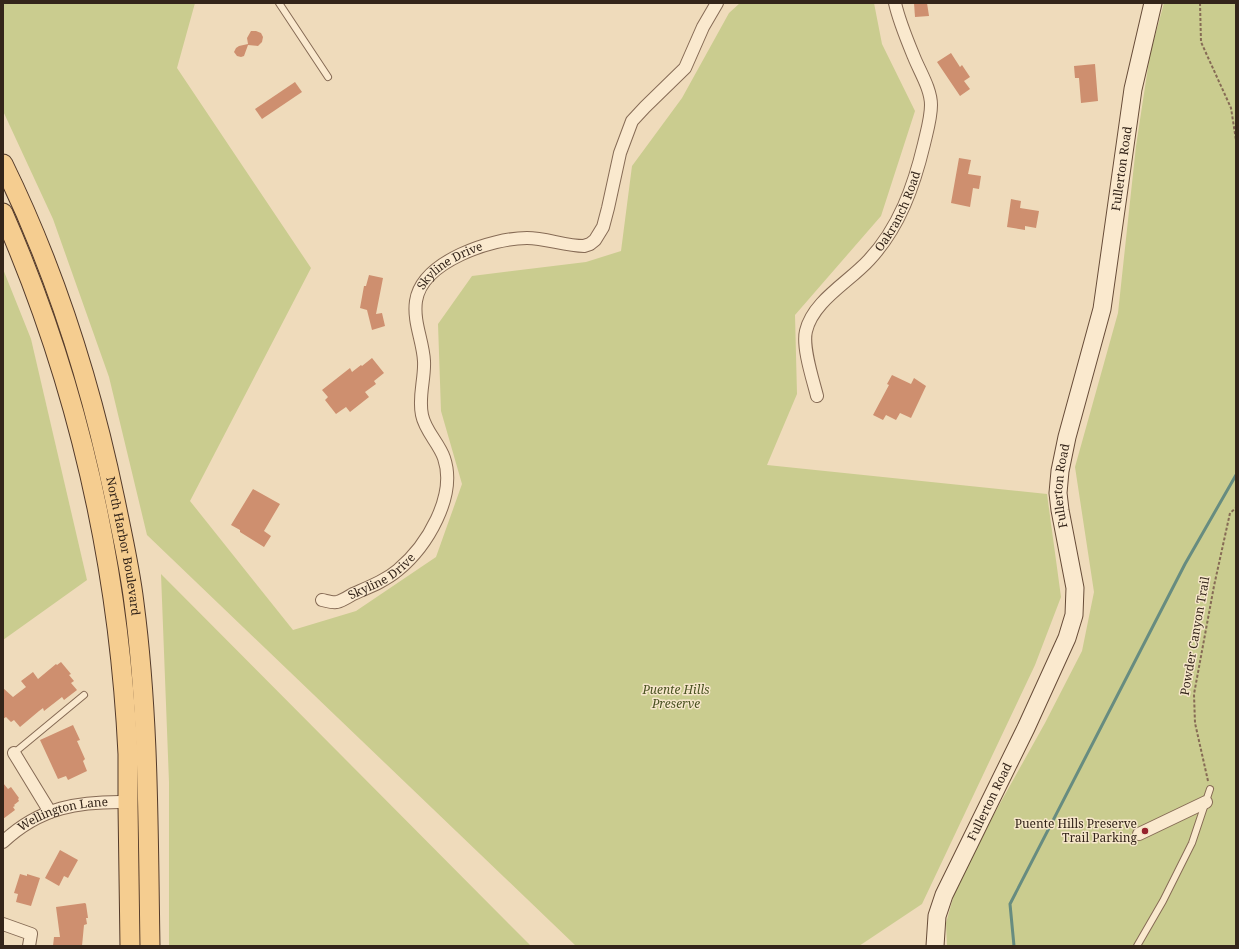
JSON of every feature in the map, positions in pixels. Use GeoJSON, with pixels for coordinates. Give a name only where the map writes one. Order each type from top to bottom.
{"type":"FeatureCollection","features":[{"type":"Feature","properties":{"kind":"main road","name":"North Harbor Boulevard"},"geometry":{"type":"LineString","coordinates":[[3,164],[43,256],[68,325],[93,408],[109,470],[123,539],[134,603],[146,731],[150,946]]}},
{"type":"Feature","properties":{"kind":"main road","name":"North Harbor Boulevard"},"geometry":{"type":"LineString","coordinates":[[3,213],[40,304],[65,383],[84,449],[102,528],[120,656],[128,754],[130,946]]}},
{"type":"Feature","properties":{"kind":"main road"},"geometry":{"type":"LineString","coordinates":[[128,802],[141,819],[140,859],[149,872]]}},
{"type":"Feature","properties":{"kind":"street","name":"Skyline Drive"},"geometry":{"type":"LineString","coordinates":[[322,600],[337,602],[387,578],[398,570],[410,559],[427,537],[435,524],[442,506],[446,488],[445,464],[440,449],[423,420],[421,406],[424,361],[415,311],[417,298],[422,286],[433,272],[447,262],[465,253],[495,243],[526,238],[584,246],[595,240],[604,224],[619,157],[632,122],[645,107],[685,68],[703,27],[717,3]]}},
{"type":"Feature","properties":{"kind":"street","name":"Oakranch Road"},"geometry":{"type":"LineString","coordinates":[[817,396],[805,344],[805,333],[809,322],[821,304],[869,261],[879,250],[893,229],[911,189],[931,111],[930,95],[906,36],[895,3]]}},
{"type":"Feature","properties":{"kind":"street","name":"Fullerton Road"},"geometry":{"type":"LineString","coordinates":[[935,946],[937,916],[944,894],[1032,714],[1064,645],[1073,619],[1076,600],[1075,588],[1060,510],[1058,493],[1060,471],[1102,309],[1133,89],[1153,3]]}},
{"type":"Feature","properties":{"kind":"street"},"geometry":{"type":"LineString","coordinates":[[14,753],[50,812]]}},
{"type":"Feature","properties":{"kind":"street","name":"Wellington Lane"},"geometry":{"type":"LineString","coordinates":[[3,842],[28,823],[62,807],[100,801],[128,802]]}},
{"type":"Feature","properties":{"kind":"street"},"geometry":{"type":"LineString","coordinates":[[1139,834],[1206,802]]}},
{"type":"Feature","properties":{"kind":"street"},"geometry":{"type":"LineString","coordinates":[[3,924],[31,934],[29,946]]}},
{"type":"Feature","properties":{"kind":"lane"},"geometry":{"type":"LineString","coordinates":[[279,3],[328,78]]}},
{"type":"Feature","properties":{"kind":"lane"},"geometry":{"type":"LineString","coordinates":[[14,753],[84,695]]}},
{"type":"Feature","properties":{"kind":"lane"},"geometry":{"type":"LineString","coordinates":[[1137,946],[1163,901],[1192,843],[1210,789]]}},
{"type":"Feature","properties":{"kind":"path"},"geometry":{"type":"LineString","coordinates":[[1200,3],[1201,42],[1231,108],[1236,140]]}},
{"type":"Feature","properties":{"kind":"path","name":"Powder Canyon Trail"},"geometry":{"type":"LineString","coordinates":[[1210,789],[1195,723],[1194,694],[1214,586],[1230,513],[1236,508]]}},
{"type":"Feature","properties":{"kind":"green space","name":"Puente Hills Preserve"},"geometry":{"type":"Polygon","coordinates":[[[3,3],[195,3],[177,68],[311,268],[190,501],[293,630],[356,611],[436,557],[462,484],[441,411],[438,324],[472,276],[586,262],[621,251],[632,166],[682,98],[729,13],[740,3],[874,3],[882,44],[915,111],[881,216],[795,315],[797,394],[767,465],[1047,494],[1061,597],[1035,665],[922,904],[859,946],[576,946],[147,535],[109,377],[53,219],[3,111],[3,3]]]}},
{"type":"Feature","properties":{"kind":"green space"},"geometry":{"type":"Polygon","coordinates":[[[1164,3],[1236,3],[1236,946],[947,946],[946,923],[955,891],[993,816],[1045,723],[1082,651],[1094,592],[1075,467],[1118,313],[1136,146],[1150,54],[1164,3]]]}},
{"type":"Feature","properties":{"kind":"green space"},"geometry":{"type":"Polygon","coordinates":[[[3,269],[31,339],[87,580],[3,640],[3,269]]]}},
{"type":"Feature","properties":{"kind":"green space"},"geometry":{"type":"Polygon","coordinates":[[[161,574],[531,946],[169,946],[169,782],[161,574]]]}},
{"type":"Feature","properties":{"kind":"building"},"geometry":{"type":"Polygon","coordinates":[[[914,3],[927,3],[929,16],[915,17],[914,3]]]}},
{"type":"Feature","properties":{"kind":"building"},"geometry":{"type":"Polygon","coordinates":[[[251,31],[261,33],[263,37],[262,42],[258,46],[248,45],[244,56],[237,56],[234,52],[236,48],[248,44],[247,38],[251,31]]]}},
{"type":"Feature","properties":{"kind":"building"},"geometry":{"type":"Polygon","coordinates":[[[951,53],[960,67],[962,65],[970,77],[964,81],[970,89],[960,96],[937,62],[951,53]]]}},
{"type":"Feature","properties":{"kind":"building"},"geometry":{"type":"Polygon","coordinates":[[[1095,64],[1098,101],[1081,103],[1079,78],[1075,78],[1074,66],[1095,64]]]}},
{"type":"Feature","properties":{"kind":"building"},"geometry":{"type":"Polygon","coordinates":[[[295,82],[302,92],[262,119],[255,109],[295,82]]]}},
{"type":"Feature","properties":{"kind":"building"},"geometry":{"type":"Polygon","coordinates":[[[959,158],[971,160],[968,174],[981,176],[979,189],[973,188],[970,207],[951,203],[959,158]]]}},
{"type":"Feature","properties":{"kind":"building"},"geometry":{"type":"Polygon","coordinates":[[[1011,199],[1021,201],[1020,208],[1039,211],[1036,228],[1025,226],[1025,230],[1007,227],[1011,199]]]}},
{"type":"Feature","properties":{"kind":"building"},"geometry":{"type":"Polygon","coordinates":[[[369,275],[383,278],[376,314],[382,313],[385,326],[372,330],[367,310],[360,308],[364,286],[366,286],[369,275]]]}},
{"type":"Feature","properties":{"kind":"building"},"geometry":{"type":"Polygon","coordinates":[[[372,358],[384,373],[374,381],[376,384],[365,392],[369,397],[350,412],[346,407],[336,414],[325,400],[328,397],[322,390],[350,368],[352,372],[372,358]]]}},
{"type":"Feature","properties":{"kind":"building"},"geometry":{"type":"Polygon","coordinates":[[[892,375],[911,384],[914,378],[926,386],[911,418],[900,413],[896,420],[886,415],[883,420],[873,415],[889,385],[887,384],[892,375]]]}},
{"type":"Feature","properties":{"kind":"building"},"geometry":{"type":"Polygon","coordinates":[[[253,489],[280,504],[264,531],[271,536],[264,547],[231,525],[253,489]]]}},
{"type":"Feature","properties":{"kind":"building"},"geometry":{"type":"Polygon","coordinates":[[[61,662],[71,674],[69,675],[74,681],[71,683],[77,690],[64,700],[62,697],[44,711],[43,708],[20,727],[14,720],[11,722],[6,717],[3,719],[3,688],[13,697],[26,687],[21,681],[33,672],[38,679],[56,664],[57,665],[61,662]]]}},
{"type":"Feature","properties":{"kind":"building"},"geometry":{"type":"Polygon","coordinates":[[[73,725],[80,740],[77,741],[85,759],[83,761],[87,771],[68,780],[66,776],[58,779],[40,740],[73,725]]]}},
{"type":"Feature","properties":{"kind":"building"},"geometry":{"type":"Polygon","coordinates":[[[3,783],[8,789],[11,787],[19,798],[19,801],[13,807],[15,810],[3,819],[3,783]]]}},
{"type":"Feature","properties":{"kind":"building"},"geometry":{"type":"Polygon","coordinates":[[[60,850],[78,860],[68,878],[64,876],[59,886],[45,878],[60,850]]]}},
{"type":"Feature","properties":{"kind":"building"},"geometry":{"type":"Polygon","coordinates":[[[20,874],[27,876],[27,874],[40,878],[31,906],[16,902],[18,894],[14,893],[20,874]]]}},
{"type":"Feature","properties":{"kind":"building"},"geometry":{"type":"Polygon","coordinates":[[[85,903],[88,918],[86,918],[87,924],[84,925],[82,946],[53,946],[54,937],[60,937],[56,907],[85,903]]]}},
{"type":"Feature","properties":{"kind":"waterway"},"geometry":{"type":"LineString","coordinates":[[1014,946],[1010,904],[1185,564],[1236,475]]}},
{"type":"Feature","properties":{"kind":"place","name":"Puente Hills Preserve Trail Parking"},"geometry":{"type":"Point","coordinates":[1145,831]}}]}
